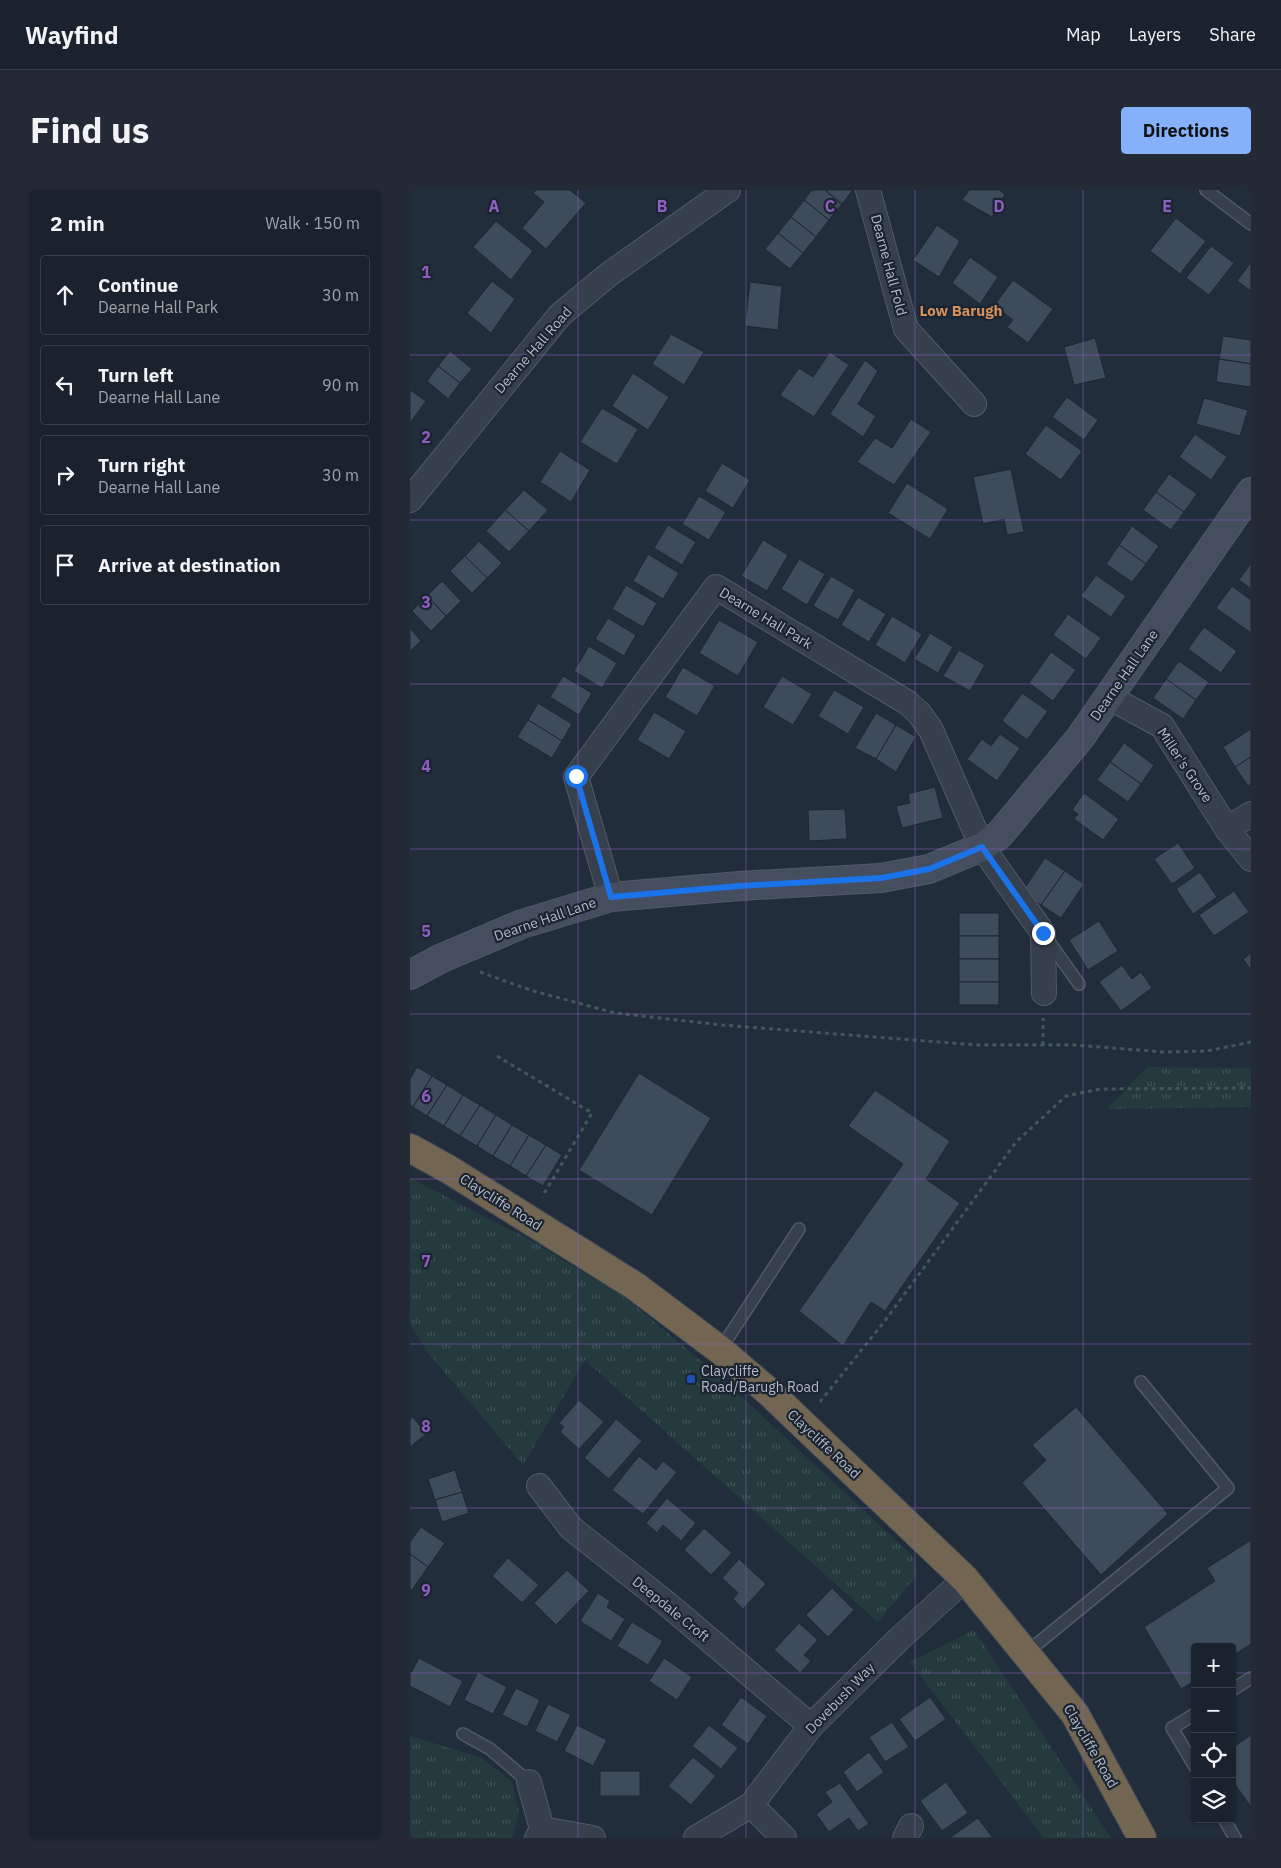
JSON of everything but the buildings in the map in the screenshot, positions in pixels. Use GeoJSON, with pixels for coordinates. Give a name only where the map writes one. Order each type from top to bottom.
{"type":"FeatureCollection","features":[{"type":"Feature","properties":{"kind":"highway","name":"Claycliffe Road"},"geometry":{"type":"LineString","coordinates":[[410,1148],[635,1286],[720,1350],[802,1424],[965,1579],[1026,1653],[1075,1714],[1142,1838]]}},
{"type":"Feature","properties":{"kind":"main road","name":"Dearne Hall Lane"},"geometry":{"type":"LineString","coordinates":[[410,975],[442,958],[522,924],[611,897],[739,886],[881,878],[929,869],[982,847],[1000,834],[1048,778],[1109,697],[1251,492]]}},
{"type":"Feature","properties":{"kind":"street","name":"Dearne Hall Road"},"geometry":{"type":"LineString","coordinates":[[410,500],[560,315],[608,275],[728,190]]}},
{"type":"Feature","properties":{"kind":"street","name":"Dearne Hall Fold"},"geometry":{"type":"LineString","coordinates":[[868,190],[906,329],[974,404]]}},
{"type":"Feature","properties":{"kind":"street","name":"Dearne Hall Park"},"geometry":{"type":"LineString","coordinates":[[611,897],[576,776],[716,587],[908,703],[919,713],[931,730],[982,847]]}},
{"type":"Feature","properties":{"kind":"street","name":"Miller's Grove"},"geometry":{"type":"LineString","coordinates":[[1109,697],[1162,726],[1227,828],[1251,860]]}},
{"type":"Feature","properties":{"kind":"street"},"geometry":{"type":"LineString","coordinates":[[1227,828],[1251,814]]}},
{"type":"Feature","properties":{"kind":"street"},"geometry":{"type":"LineString","coordinates":[[982,847],[1043,933],[1044,993]]}},
{"type":"Feature","properties":{"kind":"street","name":"Deepdale Croft"},"geometry":{"type":"LineString","coordinates":[[539,1486],[571,1528],[666,1603],[811,1726]]}},
{"type":"Feature","properties":{"kind":"street","name":"Dovebush Way"},"geometry":{"type":"LineString","coordinates":[[696,1838],[751,1806],[811,1726],[899,1639],[965,1579]]}},
{"type":"Feature","properties":{"kind":"street"},"geometry":{"type":"LineString","coordinates":[[529,1782],[539,1833],[593,1838]]}},
{"type":"Feature","properties":{"kind":"street"},"geometry":{"type":"LineString","coordinates":[[751,1806],[784,1838]]}},
{"type":"Feature","properties":{"kind":"lane"},"geometry":{"type":"LineString","coordinates":[[1206,190],[1251,224]]}},
{"type":"Feature","properties":{"kind":"lane"},"geometry":{"type":"LineString","coordinates":[[1043,933],[1079,984]]}},
{"type":"Feature","properties":{"kind":"lane"},"geometry":{"type":"LineString","coordinates":[[720,1350],[799,1229]]}},
{"type":"Feature","properties":{"kind":"lane"},"geometry":{"type":"LineString","coordinates":[[1026,1653],[1228,1488],[1141,1382]]}},
{"type":"Feature","properties":{"kind":"lane"},"geometry":{"type":"LineString","coordinates":[[1235,1688],[1251,1678]]}},
{"type":"Feature","properties":{"kind":"lane"},"geometry":{"type":"LineString","coordinates":[[1191,1716],[1172,1728],[1191,1760]]}},
{"type":"Feature","properties":{"kind":"lane"},"geometry":{"type":"LineString","coordinates":[[463,1734],[490,1749],[529,1782]]}},
{"type":"Feature","properties":{"kind":"lane"},"geometry":{"type":"LineString","coordinates":[[1226,1823],[1235,1838]]}},
{"type":"Feature","properties":{"kind":"path"},"geometry":{"type":"LineString","coordinates":[[442,958],[530,990],[615,1013],[722,1025],[977,1045],[1074,1045],[1164,1052],[1207,1051],[1251,1042]]}},
{"type":"Feature","properties":{"kind":"path"},"geometry":{"type":"LineString","coordinates":[[497,1056],[592,1113],[528,1219]]}},
{"type":"Feature","properties":{"kind":"path"},"geometry":{"type":"LineString","coordinates":[[802,1424],[884,1322],[1016,1142],[1066,1096],[1100,1089],[1251,1088]]}},
{"type":"Feature","properties":{"kind":"green space"},"geometry":{"type":"Polygon","coordinates":[[[1147,1067],[1251,1068],[1251,1107],[1107,1109],[1147,1067]]]}},
{"type":"Feature","properties":{"kind":"green space"},"geometry":{"type":"Polygon","coordinates":[[[410,1178],[532,1241],[627,1299],[720,1377],[914,1557],[917,1575],[878,1622],[585,1360],[523,1465],[428,1353],[410,1324],[410,1178]]]}},
{"type":"Feature","properties":{"kind":"green space"},"geometry":{"type":"Polygon","coordinates":[[[974,1630],[1111,1838],[1044,1838],[910,1662],[974,1630]]]}},
{"type":"Feature","properties":{"kind":"green space"},"geometry":{"type":"Polygon","coordinates":[[[410,1736],[482,1758],[512,1782],[519,1813],[512,1838],[410,1838],[410,1736]]]}},
{"type":"Feature","properties":{"kind":"place","name":"Claycliffe Road/Barugh Road"},"geometry":{"type":"Point","coordinates":[691,1379]}},
{"type":"Feature","properties":{"kind":"district","name":"Low Barugh"},"geometry":{"type":"Point","coordinates":[961,310]}},
{"type":"Feature","properties":{"kind":"route"},"geometry":{"type":"LineString","coordinates":[[576,776],[611,897],[739,886],[881,878],[929,869],[982,847],[1043,933]]}}]}
